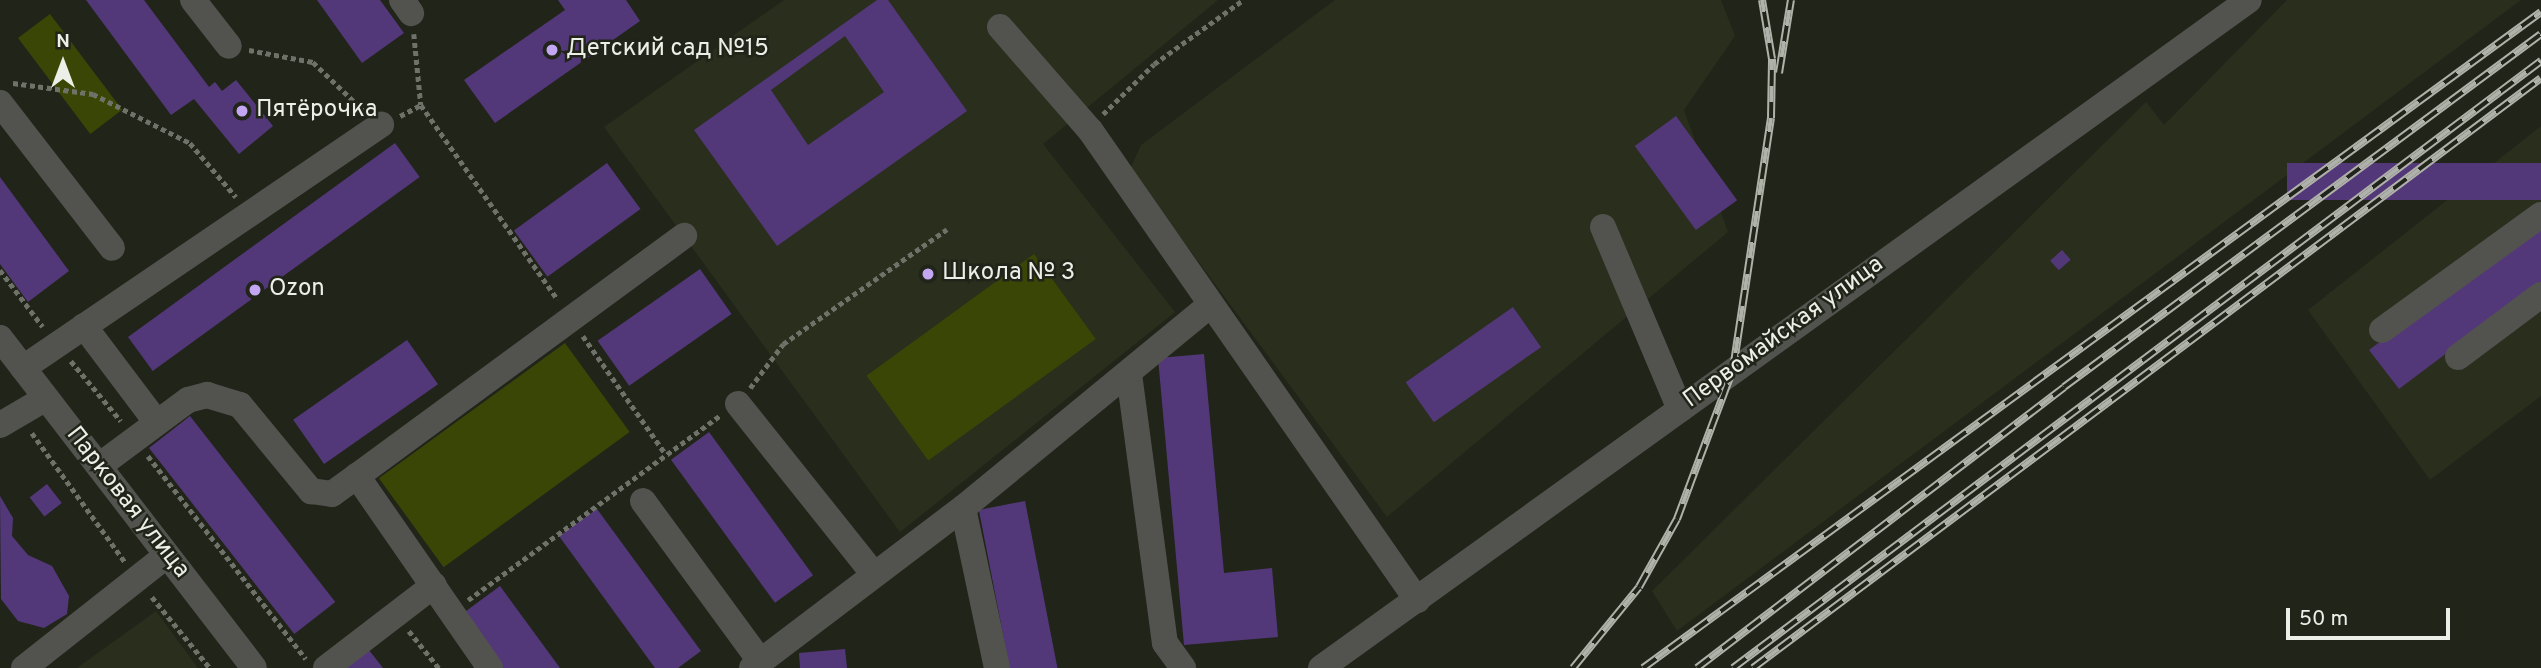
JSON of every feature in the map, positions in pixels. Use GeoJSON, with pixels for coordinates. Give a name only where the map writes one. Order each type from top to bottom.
{"type":"FeatureCollection","features":[{"type":"Feature","properties":{"kind":"street"},"geometry":{"type":"LineString","coordinates":[[193,0],[229,46]]}},
{"type":"Feature","properties":{"kind":"street","name":"Первомайская улица"},"geometry":{"type":"LineString","coordinates":[[1321,668],[2249,0]]}},
{"type":"Feature","properties":{"kind":"street"},"geometry":{"type":"LineString","coordinates":[[1000,27],[1090,131],[1417,600]]}},
{"type":"Feature","properties":{"kind":"street"},"geometry":{"type":"LineString","coordinates":[[0,103],[112,248]]}},
{"type":"Feature","properties":{"kind":"street"},"geometry":{"type":"LineString","coordinates":[[23,368],[56,343],[381,125]]}},
{"type":"Feature","properties":{"kind":"street"},"geometry":{"type":"LineString","coordinates":[[2382,330],[2541,215]]}},
{"type":"Feature","properties":{"kind":"street"},"geometry":{"type":"LineString","coordinates":[[1603,227],[1680,409]]}},
{"type":"Feature","properties":{"kind":"street"},"geometry":{"type":"LineString","coordinates":[[99,466],[188,400],[220,397],[254,419],[311,491],[332,494],[572,321],[684,236]]}},
{"type":"Feature","properties":{"kind":"street"},"geometry":{"type":"LineString","coordinates":[[2458,357],[2541,295]]}},
{"type":"Feature","properties":{"kind":"street"},"geometry":{"type":"LineString","coordinates":[[643,500],[765,662],[873,573],[963,508],[1129,374],[1210,304]]}},
{"type":"Feature","properties":{"kind":"street"},"geometry":{"type":"LineString","coordinates":[[84,326],[157,423]]}},
{"type":"Feature","properties":{"kind":"street","name":"Парковая улица"},"geometry":{"type":"LineString","coordinates":[[0,338],[254,668]]}},
{"type":"Feature","properties":{"kind":"street"},"geometry":{"type":"LineString","coordinates":[[1129,374],[1165,643],[1183,668]]}},
{"type":"Feature","properties":{"kind":"street"},"geometry":{"type":"LineString","coordinates":[[6,419],[46,398]]}},
{"type":"Feature","properties":{"kind":"street"},"geometry":{"type":"LineString","coordinates":[[738,404],[873,573]]}},
{"type":"Feature","properties":{"kind":"street"},"geometry":{"type":"LineString","coordinates":[[357,476],[490,668]]}},
{"type":"Feature","properties":{"kind":"street"},"geometry":{"type":"LineString","coordinates":[[963,508],[997,668]]}},
{"type":"Feature","properties":{"kind":"street"},"geometry":{"type":"LineString","coordinates":[[24,668],[167,555]]}},
{"type":"Feature","properties":{"kind":"street"},"geometry":{"type":"LineString","coordinates":[[326,668],[434,585]]}},
{"type":"Feature","properties":{"kind":"path"},"geometry":{"type":"LineString","coordinates":[[1090,131],[1154,64],[1243,0]]}},
{"type":"Feature","properties":{"kind":"path"},"geometry":{"type":"LineString","coordinates":[[407,6],[421,105],[665,453]]}},
{"type":"Feature","properties":{"kind":"path"},"geometry":{"type":"LineString","coordinates":[[229,46],[313,62],[381,125]]}},
{"type":"Feature","properties":{"kind":"path"},"geometry":{"type":"LineString","coordinates":[[0,81],[93,94],[190,143],[251,213]]}},
{"type":"Feature","properties":{"kind":"path"},"geometry":{"type":"LineString","coordinates":[[451,613],[665,453],[738,404],[783,344],[947,229]]}},
{"type":"Feature","properties":{"kind":"path"},"geometry":{"type":"LineString","coordinates":[[0,270],[313,668]]}},
{"type":"Feature","properties":{"kind":"path"},"geometry":{"type":"LineString","coordinates":[[6,419],[209,668]]}},
{"type":"Feature","properties":{"kind":"path"},"geometry":{"type":"LineString","coordinates":[[395,614],[439,668]]}},
{"type":"Feature","properties":{"kind":"shaded area","name":"Школа № 3"},"geometry":{"type":"Polygon","coordinates":[[[784,0],[1218,0],[1043,144],[1175,312],[900,532],[604,127],[784,0]]]}},
{"type":"Feature","properties":{"kind":"shaded area"},"geometry":{"type":"Polygon","coordinates":[[[1335,0],[1721,0],[1735,36],[1684,110],[1728,232],[1387,517],[1130,169],[1141,145],[1335,0]]]}},
{"type":"Feature","properties":{"kind":"shaded area"},"geometry":{"type":"Polygon","coordinates":[[[2287,0],[2521,0],[1677,631],[1652,591],[2146,102],[2164,125],[2287,0]]]}},
{"type":"Feature","properties":{"kind":"shaded area"},"geometry":{"type":"Polygon","coordinates":[[[2541,126],[2541,396],[2430,480],[2308,310],[2541,126]]]}},
{"type":"Feature","properties":{"kind":"shaded area"},"geometry":{"type":"Polygon","coordinates":[[[156,611],[198,668],[77,668],[156,611]]]}},
{"type":"Feature","properties":{"kind":"green space"},"geometry":{"type":"Polygon","coordinates":[[[50,14],[122,110],[90,134],[18,38],[50,14]]]}},
{"type":"Feature","properties":{"kind":"green space"},"geometry":{"type":"Polygon","coordinates":[[[1034,254],[1096,339],[928,461],[867,376],[1034,254]]]}},
{"type":"Feature","properties":{"kind":"green space"},"geometry":{"type":"Polygon","coordinates":[[[565,343],[630,432],[444,567],[379,478],[565,343]]]}},
{"type":"Feature","properties":{"kind":"building"},"geometry":{"type":"Polygon","coordinates":[[[86,0],[144,0],[209,87],[215,82],[222,91],[236,80],[273,126],[239,154],[194,99],[171,115],[86,0]]]}},
{"type":"Feature","properties":{"kind":"building"},"geometry":{"type":"Polygon","coordinates":[[[317,0],[380,0],[404,33],[362,63],[317,0]]]}},
{"type":"Feature","properties":{"kind":"building","name":"Детский сад №15"},"geometry":{"type":"Polygon","coordinates":[[[558,0],[626,0],[640,21],[495,123],[464,80],[565,10],[558,0]]]}},
{"type":"Feature","properties":{"kind":"building"},"geometry":{"type":"Polygon","coordinates":[[[877,0],[888,0],[967,111],[777,246],[694,130],[877,0]],[[845,36],[771,90],[808,145],[884,92],[845,36]]]}},
{"type":"Feature","properties":{"kind":"building"},"geometry":{"type":"Polygon","coordinates":[[[1676,116],[1737,200],[1696,230],[1635,146],[1676,116]]]}},
{"type":"Feature","properties":{"kind":"building"},"geometry":{"type":"Polygon","coordinates":[[[395,143],[420,177],[153,371],[128,337],[395,143]]]}},
{"type":"Feature","properties":{"kind":"building"},"geometry":{"type":"Polygon","coordinates":[[[607,163],[641,209],[547,277],[514,231],[607,163]]]}},
{"type":"Feature","properties":{"kind":"building"},"geometry":{"type":"Polygon","coordinates":[[[2287,163],[2541,163],[2541,200],[2287,200],[2287,163]]]}},
{"type":"Feature","properties":{"kind":"building"},"geometry":{"type":"Polygon","coordinates":[[[0,177],[69,271],[28,302],[0,264],[0,177]]]}},
{"type":"Feature","properties":{"kind":"building"},"geometry":{"type":"Polygon","coordinates":[[[2541,221],[2541,282],[2399,389],[2369,350],[2541,221]]]}},
{"type":"Feature","properties":{"kind":"building"},"geometry":{"type":"Polygon","coordinates":[[[2062,250],[2071,260],[2059,270],[2050,261],[2062,250]]]}},
{"type":"Feature","properties":{"kind":"building"},"geometry":{"type":"Polygon","coordinates":[[[700,269],[732,314],[629,386],[598,341],[700,269]]]}},
{"type":"Feature","properties":{"kind":"building"},"geometry":{"type":"Polygon","coordinates":[[[1513,307],[1541,347],[1434,422],[1406,382],[1513,307]]]}},
{"type":"Feature","properties":{"kind":"building"},"geometry":{"type":"Polygon","coordinates":[[[407,340],[438,384],[324,464],[293,420],[407,340]]]}},
{"type":"Feature","properties":{"kind":"building"},"geometry":{"type":"Polygon","coordinates":[[[1204,354],[1224,573],[1272,568],[1278,637],[1184,645],[1158,358],[1204,354]]]}},
{"type":"Feature","properties":{"kind":"building"},"geometry":{"type":"Polygon","coordinates":[[[190,416],[335,602],[294,634],[149,448],[190,416]]]}},
{"type":"Feature","properties":{"kind":"building"},"geometry":{"type":"Polygon","coordinates":[[[709,432],[813,575],[775,603],[671,460],[709,432]]]}},
{"type":"Feature","properties":{"kind":"building"},"geometry":{"type":"Polygon","coordinates":[[[47,484],[62,503],[44,516],[30,498],[47,484]]]}},
{"type":"Feature","properties":{"kind":"building"},"geometry":{"type":"Polygon","coordinates":[[[0,496],[13,518],[12,536],[28,555],[52,566],[69,596],[67,614],[44,628],[18,621],[1,599],[0,496]]]}},
{"type":"Feature","properties":{"kind":"building"},"geometry":{"type":"Polygon","coordinates":[[[1025,501],[1057,668],[1010,668],[979,510],[1025,501]]]}},
{"type":"Feature","properties":{"kind":"building"},"geometry":{"type":"Polygon","coordinates":[[[597,509],[701,651],[678,668],[655,668],[559,536],[597,509]]]}},
{"type":"Feature","properties":{"kind":"building"},"geometry":{"type":"Polygon","coordinates":[[[500,586],[560,668],[502,668],[462,614],[500,586]]]}},
{"type":"Feature","properties":{"kind":"building"},"geometry":{"type":"Polygon","coordinates":[[[362,641],[383,668],[327,668],[362,641]]]}},
{"type":"Feature","properties":{"kind":"building"},"geometry":{"type":"Polygon","coordinates":[[[845,649],[847,668],[800,668],[799,653],[845,649]]]}},
{"type":"Feature","properties":{"kind":"railway"},"geometry":{"type":"LineString","coordinates":[[1573,668],[1639,587],[1677,519],[1733,369],[1771,118],[1772,59],[1762,0]]}},
{"type":"Feature","properties":{"kind":"railway"},"geometry":{"type":"LineString","coordinates":[[1779,73],[1791,0]]}},
{"type":"Feature","properties":{"kind":"railway"},"geometry":{"type":"LineString","coordinates":[[1643,668],[2541,12]]}},
{"type":"Feature","properties":{"kind":"railway"},"geometry":{"type":"LineString","coordinates":[[1697,668],[2064,387],[2541,34]]}},
{"type":"Feature","properties":{"kind":"railway"},"geometry":{"type":"LineString","coordinates":[[1733,668],[2541,61]]}},
{"type":"Feature","properties":{"kind":"railway"},"geometry":{"type":"LineString","coordinates":[[1753,668],[2541,78]]}},
{"type":"Feature","properties":{"kind":"place","name":"Детский сад №15"},"geometry":{"type":"Point","coordinates":[552,50]}},
{"type":"Feature","properties":{"kind":"place","name":"Пятёрочка"},"geometry":{"type":"Point","coordinates":[242,111]}},
{"type":"Feature","properties":{"kind":"place","name":"Школа № 3"},"geometry":{"type":"Point","coordinates":[928,274]}},
{"type":"Feature","properties":{"kind":"place","name":"Ozon"},"geometry":{"type":"Point","coordinates":[255,290]}}]}
